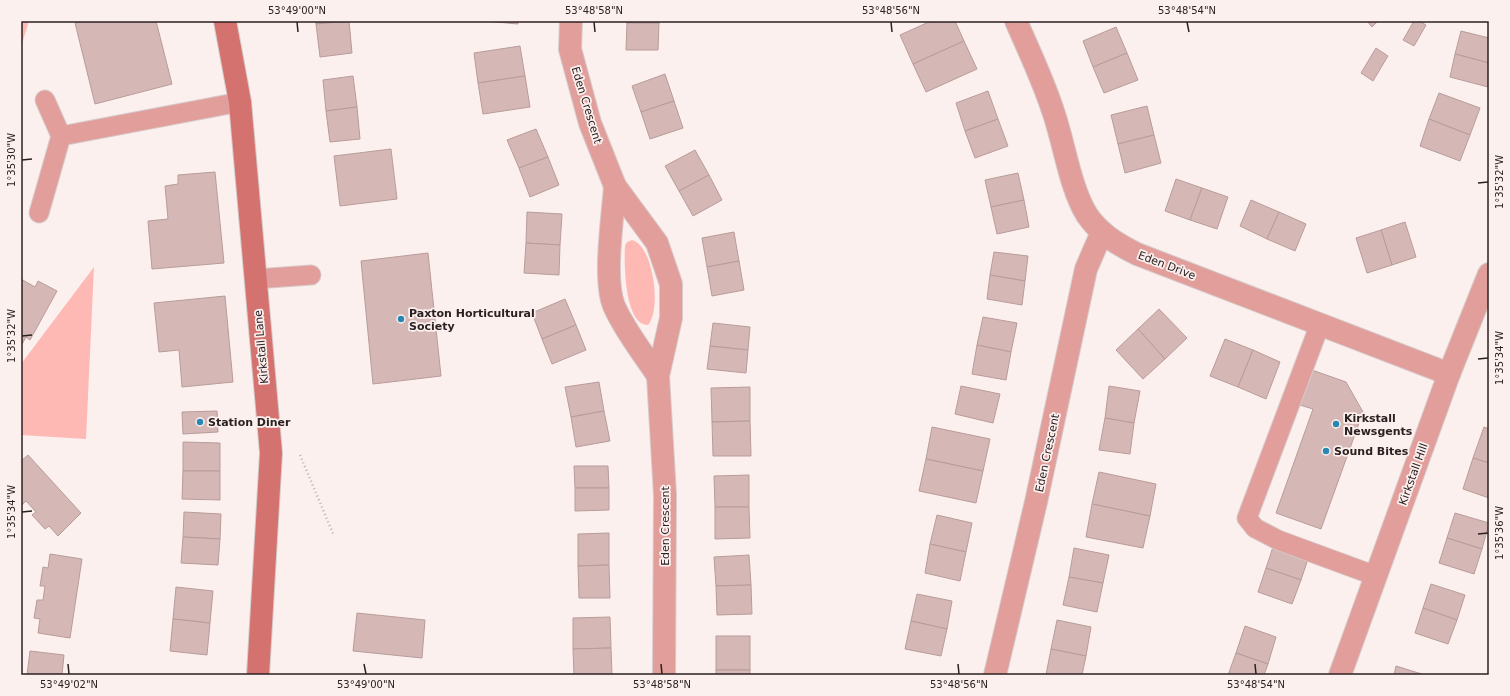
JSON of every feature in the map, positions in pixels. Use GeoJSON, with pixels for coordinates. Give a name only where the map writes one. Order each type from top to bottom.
{"type":"FeatureCollection","features":[{"type":"Feature","properties":{"kind":"main road","name":"Kirkstall Lane"},"geometry":{"type":"LineString","coordinates":[[224,21],[240,102],[271,453],[258,675]]}},
{"type":"Feature","properties":{"kind":"street","name":"Eden Crescent"},"geometry":{"type":"LineString","coordinates":[[571,21],[570,50],[590,123],[615,186],[657,243],[671,284],[672,318],[658,376],[666,495],[664,675]]}},
{"type":"Feature","properties":{"kind":"street","name":"Eden Drive"},"geometry":{"type":"LineString","coordinates":[[1016,21],[1053,111],[1077,193],[1087,215],[1102,232],[1116,243],[1137,254],[1449,374]]}},
{"type":"Feature","properties":{"kind":"street","name":"Eden Crescent"},"geometry":{"type":"LineString","coordinates":[[615,186],[609,275],[613,304],[628,332],[658,376]]}},
{"type":"Feature","properties":{"kind":"street","name":"Eden Crescent"},"geometry":{"type":"LineString","coordinates":[[995,675],[1036,502],[1086,269],[1102,232]]}},
{"type":"Feature","properties":{"kind":"street","name":"Kirkstall Hill"},"geometry":{"type":"LineString","coordinates":[[1340,675],[1449,374],[1489,274]]}},
{"type":"Feature","properties":{"kind":"lane"},"geometry":{"type":"LineString","coordinates":[[38,213],[61,136],[45,100]]}},
{"type":"Feature","properties":{"kind":"lane"},"geometry":{"type":"LineString","coordinates":[[61,136],[240,102]]}},
{"type":"Feature","properties":{"kind":"lane"},"geometry":{"type":"LineString","coordinates":[[255,279],[311,275]]}},
{"type":"Feature","properties":{"kind":"lane"},"geometry":{"type":"LineString","coordinates":[[1320,324],[1247,518],[1255,528],[1278,540],[1376,576]]}},
{"type":"Feature","properties":{"kind":"path"},"geometry":{"type":"LineString","coordinates":[[299,452],[334,536]]}},
{"type":"Feature","properties":{"kind":"shaded area"},"geometry":{"type":"Polygon","coordinates":[[[21,21],[29,21],[21,47],[21,21]]]}},
{"type":"Feature","properties":{"kind":"shaded area"},"geometry":{"type":"Polygon","coordinates":[[[632,240],[639,244],[645,253],[653,278],[655,292],[654,306],[652,317],[648,325],[640,322],[634,315],[627,292],[625,246],[627,242],[632,240]]]}},
{"type":"Feature","properties":{"kind":"shaded area"},"geometry":{"type":"Polygon","coordinates":[[[94,267],[86,439],[21,435],[21,364],[94,267]]]}},
{"type":"Feature","properties":{"kind":"building"},"geometry":{"type":"Polygon","coordinates":[[[83,21],[156,21],[172,84],[95,104],[75,23],[83,21]]]}},
{"type":"Feature","properties":{"kind":"building"},"geometry":{"type":"Polygon","coordinates":[[[315,21],[345,21],[316,24],[315,21]]]}},
{"type":"Feature","properties":{"kind":"building"},"geometry":{"type":"Polygon","coordinates":[[[349,21],[352,53],[320,57],[316,24],[349,21]]]}},
{"type":"Feature","properties":{"kind":"building"},"geometry":{"type":"Polygon","coordinates":[[[484,21],[518,21],[518,24],[484,21]]]}},
{"type":"Feature","properties":{"kind":"building"},"geometry":{"type":"Polygon","coordinates":[[[627,21],[659,21],[659,23],[627,23],[627,21]]]}},
{"type":"Feature","properties":{"kind":"building"},"geometry":{"type":"Polygon","coordinates":[[[931,21],[955,21],[964,41],[913,64],[900,35],[931,21]]]}},
{"type":"Feature","properties":{"kind":"building"},"geometry":{"type":"Polygon","coordinates":[[[1367,21],[1378,21],[1372,27],[1367,21]]]}},
{"type":"Feature","properties":{"kind":"building"},"geometry":{"type":"Polygon","coordinates":[[[1414,21],[1419,21],[1426,25],[1414,46],[1403,40],[1414,21]]]}},
{"type":"Feature","properties":{"kind":"building"},"geometry":{"type":"Polygon","coordinates":[[[627,23],[659,23],[658,50],[626,50],[627,23]]]}},
{"type":"Feature","properties":{"kind":"building"},"geometry":{"type":"Polygon","coordinates":[[[1116,27],[1127,53],[1093,67],[1083,41],[1116,27]]]}},
{"type":"Feature","properties":{"kind":"building"},"geometry":{"type":"Polygon","coordinates":[[[1461,31],[1489,38],[1489,63],[1455,54],[1461,31]]]}},
{"type":"Feature","properties":{"kind":"building"},"geometry":{"type":"Polygon","coordinates":[[[964,41],[977,69],[926,92],[913,64],[964,41]]]}},
{"type":"Feature","properties":{"kind":"building"},"geometry":{"type":"Polygon","coordinates":[[[520,46],[525,76],[478,83],[474,53],[520,46]]]}},
{"type":"Feature","properties":{"kind":"building"},"geometry":{"type":"Polygon","coordinates":[[[1376,48],[1388,56],[1373,81],[1361,73],[1376,48]]]}},
{"type":"Feature","properties":{"kind":"building"},"geometry":{"type":"Polygon","coordinates":[[[1127,53],[1138,80],[1104,93],[1093,67],[1127,53]]]}},
{"type":"Feature","properties":{"kind":"building"},"geometry":{"type":"Polygon","coordinates":[[[1455,54],[1489,63],[1488,87],[1450,77],[1455,54]]]}},
{"type":"Feature","properties":{"kind":"building"},"geometry":{"type":"Polygon","coordinates":[[[665,74],[674,101],[641,112],[632,86],[665,74]]]}},
{"type":"Feature","properties":{"kind":"building"},"geometry":{"type":"Polygon","coordinates":[[[353,76],[357,107],[326,111],[323,80],[353,76]]]}},
{"type":"Feature","properties":{"kind":"building"},"geometry":{"type":"Polygon","coordinates":[[[525,76],[530,107],[483,114],[478,83],[525,76]]]}},
{"type":"Feature","properties":{"kind":"building"},"geometry":{"type":"Polygon","coordinates":[[[988,91],[998,119],[965,131],[956,103],[988,91]]]}},
{"type":"Feature","properties":{"kind":"building"},"geometry":{"type":"Polygon","coordinates":[[[1439,93],[1480,108],[1470,135],[1429,119],[1439,93]]]}},
{"type":"Feature","properties":{"kind":"building"},"geometry":{"type":"Polygon","coordinates":[[[674,101],[683,128],[650,139],[641,112],[674,101]]]}},
{"type":"Feature","properties":{"kind":"building"},"geometry":{"type":"Polygon","coordinates":[[[1147,106],[1154,135],[1118,144],[1111,115],[1147,106]]]}},
{"type":"Feature","properties":{"kind":"building"},"geometry":{"type":"Polygon","coordinates":[[[357,107],[360,139],[330,142],[326,111],[357,107]]]}},
{"type":"Feature","properties":{"kind":"building"},"geometry":{"type":"Polygon","coordinates":[[[998,119],[1008,146],[975,158],[965,131],[998,119]]]}},
{"type":"Feature","properties":{"kind":"building"},"geometry":{"type":"Polygon","coordinates":[[[1429,119],[1470,135],[1460,161],[1420,146],[1429,119]]]}},
{"type":"Feature","properties":{"kind":"building"},"geometry":{"type":"Polygon","coordinates":[[[536,129],[548,157],[519,168],[507,140],[536,129]]]}},
{"type":"Feature","properties":{"kind":"building"},"geometry":{"type":"Polygon","coordinates":[[[1154,135],[1161,163],[1125,173],[1118,144],[1154,135]]]}},
{"type":"Feature","properties":{"kind":"building"},"geometry":{"type":"Polygon","coordinates":[[[391,149],[397,199],[340,206],[334,156],[391,149]]]}},
{"type":"Feature","properties":{"kind":"building"},"geometry":{"type":"Polygon","coordinates":[[[695,150],[709,175],[679,191],[665,166],[695,150]]]}},
{"type":"Feature","properties":{"kind":"building"},"geometry":{"type":"Polygon","coordinates":[[[548,157],[559,185],[530,197],[519,168],[548,157]]]}},
{"type":"Feature","properties":{"kind":"building"},"geometry":{"type":"Polygon","coordinates":[[[215,172],[224,263],[152,269],[148,221],[168,219],[165,186],[178,184],[178,175],[215,172]]]}},
{"type":"Feature","properties":{"kind":"building"},"geometry":{"type":"Polygon","coordinates":[[[1018,173],[1024,200],[991,207],[985,180],[1018,173]]]}},
{"type":"Feature","properties":{"kind":"building"},"geometry":{"type":"Polygon","coordinates":[[[709,175],[722,200],[693,216],[679,191],[709,175]]]}},
{"type":"Feature","properties":{"kind":"building"},"geometry":{"type":"Polygon","coordinates":[[[1176,179],[1202,188],[1190,220],[1165,211],[1176,179]]]}},
{"type":"Feature","properties":{"kind":"building"},"geometry":{"type":"Polygon","coordinates":[[[1202,188],[1228,197],[1217,229],[1190,220],[1202,188]]]}},
{"type":"Feature","properties":{"kind":"building"},"geometry":{"type":"Polygon","coordinates":[[[1024,200],[1029,227],[997,234],[991,207],[1024,200]]]}},
{"type":"Feature","properties":{"kind":"building"},"geometry":{"type":"Polygon","coordinates":[[[1251,200],[1279,212],[1267,239],[1240,226],[1251,200]]]}},
{"type":"Feature","properties":{"kind":"building"},"geometry":{"type":"Polygon","coordinates":[[[527,212],[562,214],[560,245],[526,243],[527,212]]]}},
{"type":"Feature","properties":{"kind":"building"},"geometry":{"type":"Polygon","coordinates":[[[1279,212],[1306,224],[1295,251],[1267,239],[1279,212]]]}},
{"type":"Feature","properties":{"kind":"building"},"geometry":{"type":"Polygon","coordinates":[[[1405,222],[1416,257],[1392,265],[1381,230],[1405,222]]]}},
{"type":"Feature","properties":{"kind":"building"},"geometry":{"type":"Polygon","coordinates":[[[1381,230],[1392,265],[1367,273],[1356,238],[1381,230]]]}},
{"type":"Feature","properties":{"kind":"building"},"geometry":{"type":"Polygon","coordinates":[[[734,232],[739,261],[707,267],[702,238],[734,232]]]}},
{"type":"Feature","properties":{"kind":"building"},"geometry":{"type":"Polygon","coordinates":[[[526,243],[560,245],[559,275],[524,273],[526,243]]]}},
{"type":"Feature","properties":{"kind":"building"},"geometry":{"type":"Polygon","coordinates":[[[994,252],[1028,256],[1025,281],[990,275],[994,252]]]}},
{"type":"Feature","properties":{"kind":"building","name":"Paxton Horticultural Society"},"geometry":{"type":"Polygon","coordinates":[[[428,253],[441,376],[373,384],[361,261],[428,253]]]}},
{"type":"Feature","properties":{"kind":"building"},"geometry":{"type":"Polygon","coordinates":[[[739,261],[744,290],[712,296],[707,267],[739,261]]]}},
{"type":"Feature","properties":{"kind":"building"},"geometry":{"type":"Polygon","coordinates":[[[990,275],[1025,281],[1022,305],[987,299],[990,275]]]}},
{"type":"Feature","properties":{"kind":"building"},"geometry":{"type":"Polygon","coordinates":[[[21,279],[35,287],[38,281],[57,291],[30,340],[26,337],[21,346],[21,279]]]}},
{"type":"Feature","properties":{"kind":"building"},"geometry":{"type":"Polygon","coordinates":[[[225,296],[233,382],[182,387],[179,350],[159,352],[154,303],[225,296]]]}},
{"type":"Feature","properties":{"kind":"building"},"geometry":{"type":"Polygon","coordinates":[[[565,299],[576,325],[542,339],[532,313],[565,299]]]}},
{"type":"Feature","properties":{"kind":"building"},"geometry":{"type":"Polygon","coordinates":[[[1159,309],[1187,338],[1165,359],[1138,329],[1159,309]]]}},
{"type":"Feature","properties":{"kind":"building"},"geometry":{"type":"Polygon","coordinates":[[[983,317],[1017,323],[1011,352],[977,345],[983,317]]]}},
{"type":"Feature","properties":{"kind":"building"},"geometry":{"type":"Polygon","coordinates":[[[713,323],[750,327],[748,350],[710,346],[713,323]]]}},
{"type":"Feature","properties":{"kind":"building"},"geometry":{"type":"Polygon","coordinates":[[[576,325],[586,350],[552,364],[542,339],[576,325]]]}},
{"type":"Feature","properties":{"kind":"building"},"geometry":{"type":"Polygon","coordinates":[[[1138,329],[1165,359],[1143,379],[1116,350],[1138,329]]]}},
{"type":"Feature","properties":{"kind":"building"},"geometry":{"type":"Polygon","coordinates":[[[1225,339],[1253,350],[1238,387],[1210,376],[1225,339]]]}},
{"type":"Feature","properties":{"kind":"building"},"geometry":{"type":"Polygon","coordinates":[[[977,345],[1011,352],[1006,380],[972,374],[977,345]]]}},
{"type":"Feature","properties":{"kind":"building"},"geometry":{"type":"Polygon","coordinates":[[[710,346],[748,350],[746,373],[707,369],[710,346]]]}},
{"type":"Feature","properties":{"kind":"building"},"geometry":{"type":"Polygon","coordinates":[[[1253,350],[1280,362],[1266,399],[1238,387],[1253,350]]]}},
{"type":"Feature","properties":{"kind":"building"},"geometry":{"type":"Polygon","coordinates":[[[1312,370],[1346,382],[1363,412],[1321,529],[1276,513],[1313,409],[1300,405],[1312,370]]]}},
{"type":"Feature","properties":{"kind":"building"},"geometry":{"type":"Polygon","coordinates":[[[599,382],[604,411],[571,417],[565,387],[599,382]]]}},
{"type":"Feature","properties":{"kind":"building"},"geometry":{"type":"Polygon","coordinates":[[[961,386],[1000,394],[993,423],[955,414],[961,386]]]}},
{"type":"Feature","properties":{"kind":"building"},"geometry":{"type":"Polygon","coordinates":[[[1109,386],[1140,391],[1134,423],[1105,418],[1109,386]]]}},
{"type":"Feature","properties":{"kind":"building"},"geometry":{"type":"Polygon","coordinates":[[[750,387],[750,421],[712,422],[711,388],[750,387]]]}},
{"type":"Feature","properties":{"kind":"building","name":"Station Diner"},"geometry":{"type":"Polygon","coordinates":[[[217,411],[218,432],[183,434],[182,412],[217,411]]]}},
{"type":"Feature","properties":{"kind":"building"},"geometry":{"type":"Polygon","coordinates":[[[604,411],[610,441],[576,447],[571,417],[604,411]]]}},
{"type":"Feature","properties":{"kind":"building"},"geometry":{"type":"Polygon","coordinates":[[[1105,418],[1134,423],[1130,454],[1099,450],[1105,418]]]}},
{"type":"Feature","properties":{"kind":"building"},"geometry":{"type":"Polygon","coordinates":[[[750,421],[751,456],[713,456],[712,422],[750,421]]]}},
{"type":"Feature","properties":{"kind":"building"},"geometry":{"type":"Polygon","coordinates":[[[932,427],[990,439],[983,471],[926,459],[932,427]]]}},
{"type":"Feature","properties":{"kind":"building"},"geometry":{"type":"Polygon","coordinates":[[[1484,427],[1489,429],[1489,463],[1473,458],[1484,427]]]}},
{"type":"Feature","properties":{"kind":"building"},"geometry":{"type":"Polygon","coordinates":[[[183,442],[220,443],[220,471],[183,471],[183,442]]]}},
{"type":"Feature","properties":{"kind":"building"},"geometry":{"type":"Polygon","coordinates":[[[28,455],[81,513],[58,536],[49,526],[45,529],[32,515],[36,512],[26,501],[22,505],[21,504],[21,461],[28,455]]]}},
{"type":"Feature","properties":{"kind":"building"},"geometry":{"type":"Polygon","coordinates":[[[1473,458],[1489,463],[1489,498],[1463,489],[1473,458]]]}},
{"type":"Feature","properties":{"kind":"building"},"geometry":{"type":"Polygon","coordinates":[[[926,459],[983,471],[976,503],[919,491],[926,459]]]}},
{"type":"Feature","properties":{"kind":"building"},"geometry":{"type":"Polygon","coordinates":[[[574,466],[608,466],[609,488],[575,488],[574,466]]]}},
{"type":"Feature","properties":{"kind":"building"},"geometry":{"type":"Polygon","coordinates":[[[183,471],[220,471],[220,500],[182,499],[183,471]]]}},
{"type":"Feature","properties":{"kind":"building"},"geometry":{"type":"Polygon","coordinates":[[[1099,472],[1156,484],[1150,516],[1092,504],[1099,472]]]}},
{"type":"Feature","properties":{"kind":"building"},"geometry":{"type":"Polygon","coordinates":[[[749,475],[749,507],[715,507],[714,476],[749,475]]]}},
{"type":"Feature","properties":{"kind":"building"},"geometry":{"type":"Polygon","coordinates":[[[575,488],[609,488],[609,510],[575,511],[575,488]]]}},
{"type":"Feature","properties":{"kind":"building"},"geometry":{"type":"Polygon","coordinates":[[[1092,504],[1150,516],[1143,548],[1086,537],[1092,504]]]}},
{"type":"Feature","properties":{"kind":"building"},"geometry":{"type":"Polygon","coordinates":[[[715,507],[749,507],[750,538],[715,539],[715,507]]]}},
{"type":"Feature","properties":{"kind":"building"},"geometry":{"type":"Polygon","coordinates":[[[184,512],[221,514],[220,539],[183,537],[184,512]]]}},
{"type":"Feature","properties":{"kind":"building"},"geometry":{"type":"Polygon","coordinates":[[[1455,513],[1489,523],[1482,549],[1447,538],[1455,513]]]}},
{"type":"Feature","properties":{"kind":"building"},"geometry":{"type":"Polygon","coordinates":[[[937,515],[972,523],[966,552],[930,544],[937,515]]]}},
{"type":"Feature","properties":{"kind":"building"},"geometry":{"type":"Polygon","coordinates":[[[609,533],[609,565],[578,566],[578,534],[609,533]]]}},
{"type":"Feature","properties":{"kind":"building"},"geometry":{"type":"Polygon","coordinates":[[[183,537],[220,539],[218,565],[181,563],[183,537]]]}},
{"type":"Feature","properties":{"kind":"building"},"geometry":{"type":"Polygon","coordinates":[[[1447,538],[1482,549],[1474,574],[1439,563],[1447,538]]]}},
{"type":"Feature","properties":{"kind":"building"},"geometry":{"type":"Polygon","coordinates":[[[930,544],[966,552],[960,581],[925,573],[930,544]]]}},
{"type":"Feature","properties":{"kind":"building"},"geometry":{"type":"Polygon","coordinates":[[[1274,544],[1309,556],[1301,580],[1266,568],[1274,544]]]}},
{"type":"Feature","properties":{"kind":"building"},"geometry":{"type":"Polygon","coordinates":[[[1074,548],[1109,555],[1103,583],[1069,577],[1074,548]]]}},
{"type":"Feature","properties":{"kind":"building"},"geometry":{"type":"Polygon","coordinates":[[[50,554],[82,559],[70,638],[38,633],[40,619],[34,618],[37,600],[43,600],[45,586],[40,586],[43,567],[48,568],[50,554]]]}},
{"type":"Feature","properties":{"kind":"building"},"geometry":{"type":"Polygon","coordinates":[[[749,555],[751,585],[716,586],[714,557],[749,555]]]}},
{"type":"Feature","properties":{"kind":"building"},"geometry":{"type":"Polygon","coordinates":[[[609,565],[610,598],[579,598],[578,566],[609,565]]]}},
{"type":"Feature","properties":{"kind":"building"},"geometry":{"type":"Polygon","coordinates":[[[1266,568],[1301,580],[1292,604],[1258,592],[1266,568]]]}},
{"type":"Feature","properties":{"kind":"building"},"geometry":{"type":"Polygon","coordinates":[[[1069,577],[1103,583],[1097,612],[1063,605],[1069,577]]]}},
{"type":"Feature","properties":{"kind":"building"},"geometry":{"type":"Polygon","coordinates":[[[1431,584],[1465,595],[1457,620],[1423,608],[1431,584]]]}},
{"type":"Feature","properties":{"kind":"building"},"geometry":{"type":"Polygon","coordinates":[[[751,585],[752,614],[717,615],[716,586],[751,585]]]}},
{"type":"Feature","properties":{"kind":"building"},"geometry":{"type":"Polygon","coordinates":[[[176,587],[213,591],[210,623],[173,619],[176,587]]]}},
{"type":"Feature","properties":{"kind":"building"},"geometry":{"type":"Polygon","coordinates":[[[917,594],[952,601],[947,629],[911,621],[917,594]]]}},
{"type":"Feature","properties":{"kind":"building"},"geometry":{"type":"Polygon","coordinates":[[[1423,608],[1457,620],[1448,644],[1415,633],[1423,608]]]}},
{"type":"Feature","properties":{"kind":"building"},"geometry":{"type":"Polygon","coordinates":[[[357,613],[425,620],[422,658],[353,651],[357,613]]]}},
{"type":"Feature","properties":{"kind":"building"},"geometry":{"type":"Polygon","coordinates":[[[610,617],[611,648],[573,649],[573,618],[610,617]]]}},
{"type":"Feature","properties":{"kind":"building"},"geometry":{"type":"Polygon","coordinates":[[[173,619],[210,623],[207,655],[170,651],[173,619]]]}},
{"type":"Feature","properties":{"kind":"building"},"geometry":{"type":"Polygon","coordinates":[[[1057,620],[1091,627],[1086,656],[1051,649],[1057,620]]]}},
{"type":"Feature","properties":{"kind":"building"},"geometry":{"type":"Polygon","coordinates":[[[911,621],[947,629],[941,656],[905,649],[911,621]]]}},
{"type":"Feature","properties":{"kind":"building"},"geometry":{"type":"Polygon","coordinates":[[[1245,626],[1276,637],[1268,664],[1236,653],[1245,626]]]}},
{"type":"Feature","properties":{"kind":"building"},"geometry":{"type":"Polygon","coordinates":[[[716,636],[750,636],[750,670],[716,670],[716,636]]]}},
{"type":"Feature","properties":{"kind":"building"},"geometry":{"type":"Polygon","coordinates":[[[611,648],[612,675],[574,675],[573,649],[611,648]]]}},
{"type":"Feature","properties":{"kind":"building"},"geometry":{"type":"Polygon","coordinates":[[[1051,649],[1086,656],[1082,675],[1046,675],[1051,649]]]}},
{"type":"Feature","properties":{"kind":"building"},"geometry":{"type":"Polygon","coordinates":[[[30,651],[64,655],[62,675],[27,675],[30,651]]]}},
{"type":"Feature","properties":{"kind":"building"},"geometry":{"type":"Polygon","coordinates":[[[1236,653],[1268,664],[1264,675],[1228,675],[1236,653]]]}},
{"type":"Feature","properties":{"kind":"building"},"geometry":{"type":"Polygon","coordinates":[[[1396,666],[1425,675],[1394,675],[1396,666]]]}},
{"type":"Feature","properties":{"kind":"building"},"geometry":{"type":"Polygon","coordinates":[[[716,670],[750,670],[750,675],[716,675],[716,670]]]}},
{"type":"Feature","properties":{"kind":"place","name":"Paxton Horticultural Society"},"geometry":{"type":"Point","coordinates":[401,319]}},
{"type":"Feature","properties":{"kind":"place","name":"Station Diner"},"geometry":{"type":"Point","coordinates":[200,422]}},
{"type":"Feature","properties":{"kind":"place","name":"Kirkstall Newsgents"},"geometry":{"type":"Point","coordinates":[1336,424]}},
{"type":"Feature","properties":{"kind":"place","name":"Sound Bites"},"geometry":{"type":"Point","coordinates":[1326,451]}}]}
